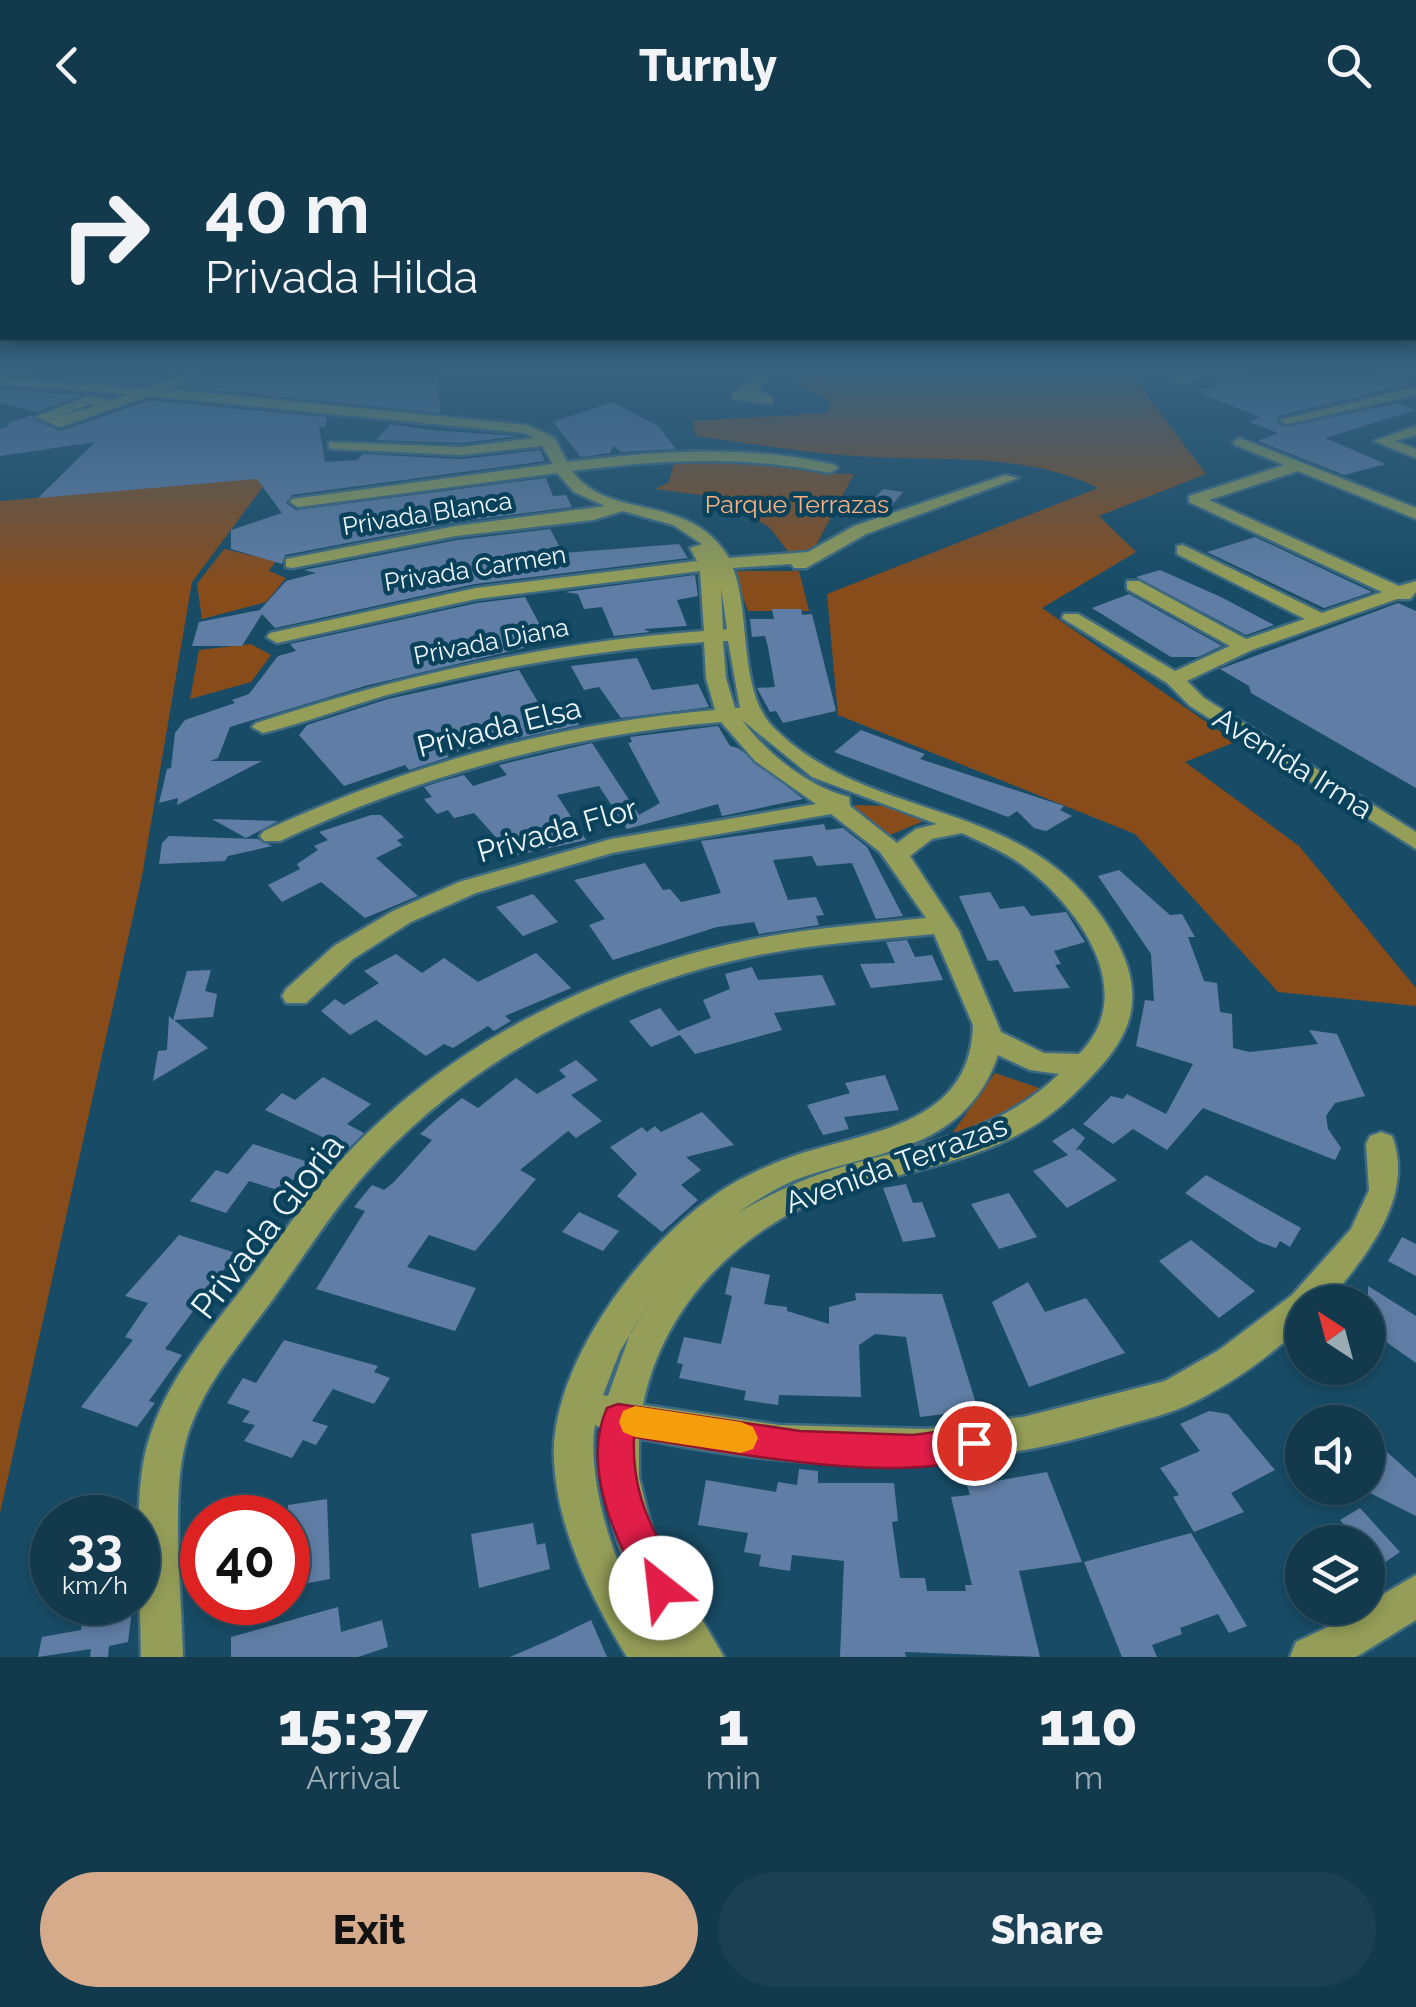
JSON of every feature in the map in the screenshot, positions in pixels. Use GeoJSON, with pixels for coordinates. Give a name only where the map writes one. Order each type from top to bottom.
{"type":"FeatureCollection","features":[{"type":"Feature","properties":{"kind":"street"},"geometry":{"type":"LineString","coordinates":[[330,462],[331,444]]}},
{"type":"Feature","properties":{"kind":"street"},"geometry":{"type":"LineString","coordinates":[[390,444],[462,452],[530,444]]}},
{"type":"Feature","properties":{"kind":"street"},"geometry":{"type":"LineString","coordinates":[[551,444],[578,488],[687,537],[715,565],[739,714],[750,745],[895,856],[921,886],[987,1025],[988,1038],[1040,1063],[1086,1064]]}},
{"type":"Feature","properties":{"kind":"street"},"geometry":{"type":"LineString","coordinates":[[1245,444],[1416,514]]}},
{"type":"Feature","properties":{"kind":"street"},"geometry":{"type":"LineString","coordinates":[[1390,444],[1416,454]]}},
{"type":"Feature","properties":{"kind":"street"},"geometry":{"type":"LineString","coordinates":[[298,502],[562,466],[738,452],[830,468]]}},
{"type":"Feature","properties":{"kind":"street"},"geometry":{"type":"LineString","coordinates":[[1298,466],[1195,499],[1410,593]]}},
{"type":"Feature","properties":{"kind":"street","name":"Privada Carmen"},"geometry":{"type":"LineString","coordinates":[[277,637],[458,594],[685,566],[804,563],[860,530],[1010,478]]}},
{"type":"Feature","properties":{"kind":"street"},"geometry":{"type":"LineString","coordinates":[[920,509],[929,486],[986,486]]}},
{"type":"Feature","properties":{"kind":"street","name":"Privada Blanca"},"geometry":{"type":"LineString","coordinates":[[292,563],[615,504]]}},
{"type":"Feature","properties":{"kind":"street"},"geometry":{"type":"LineString","coordinates":[[1184,550],[1320,620]]}},
{"type":"Feature","properties":{"kind":"street"},"geometry":{"type":"LineString","coordinates":[[1133,584],[1245,646]]}},
{"type":"Feature","properties":{"kind":"street"},"geometry":{"type":"LineString","coordinates":[[1174,679],[1245,646],[1410,593]]}},
{"type":"Feature","properties":{"kind":"street","name":"Avenida Irma"},"geometry":{"type":"LineString","coordinates":[[1070,618],[1174,679],[1197,702],[1416,842]]}},
{"type":"Feature","properties":{"kind":"street","name":"Privada Diana"},"geometry":{"type":"LineString","coordinates":[[263,727],[368,693],[514,659],[644,640],[724,635]]}},
{"type":"Feature","properties":{"kind":"street","name":"Avenida Terrazas"},"geometry":{"type":"LineString","coordinates":[[702,1657],[630,1531],[616,1459],[618,1419],[638,1355],[666,1300],[697,1261],[738,1228],[828,1182],[989,1138],[1048,1101],[1111,1036],[1119,1003],[1118,976],[1102,938],[1046,872],[968,825],[821,774],[739,714]]}},
{"type":"Feature","properties":{"kind":"street","name":"Privada Elsa"},"geometry":{"type":"LineString","coordinates":[[272,836],[355,800],[480,758],[577,736],[739,714]]}},
{"type":"Feature","properties":{"kind":"street","name":"Privada Flor"},"geometry":{"type":"LineString","coordinates":[[296,996],[325,963],[479,885],[617,843],[831,806],[864,792]]}},
{"type":"Feature","properties":{"kind":"street"},"geometry":{"type":"LineString","coordinates":[[895,856],[924,834],[968,825]]}},
{"type":"Feature","properties":{"kind":"street","name":"Privada Gloria"},"geometry":{"type":"LineString","coordinates":[[162,1657],[160,1476],[162,1448],[171,1419],[239,1319],[350,1172],[419,1105],[536,1026],[668,969],[755,948],[940,925]]}},
{"type":"Feature","properties":{"kind":"street","name":"Avenida Terrazas"},"geometry":{"type":"LineString","coordinates":[[642,1644],[593,1547],[572,1460],[582,1404],[604,1341],[634,1288],[681,1238],[724,1204],[776,1175],[822,1156],[890,1140],[928,1124],[954,1104],[974,1080],[985,1060],[988,1038]]}},
{"type":"Feature","properties":{"kind":"street"},"geometry":{"type":"LineString","coordinates":[[1321,1285],[1364,1236],[1385,1190],[1381,1144]]}},
{"type":"Feature","properties":{"kind":"street"},"geometry":{"type":"LineString","coordinates":[[582,1404],[618,1419],[800,1447],[913,1450],[1004,1439],[1087,1421],[1181,1391],[1258,1344],[1285,1321]]}},
{"type":"Feature","properties":{"kind":"street"},"geometry":{"type":"LineString","coordinates":[[1312,1657],[1356,1635],[1416,1596]]}},
{"type":"Feature","properties":{"kind":"street"},"geometry":{"type":"LineString","coordinates":[[642,1644],[702,1657]]}},
{"type":"Feature","properties":{"kind":"green space"},"geometry":{"type":"Polygon","coordinates":[[[755,444],[1184,444],[1206,474],[1099,516],[1136,552],[1042,608],[1235,742],[1185,762],[1299,846],[1416,988],[1416,1006],[1278,992],[1135,834],[838,715],[827,594],[1098,488],[1069,476],[1010,463],[755,444]]]}},
{"type":"Feature","properties":{"kind":"green space","name":"Parque Terrazas"},"geometry":{"type":"Polygon","coordinates":[[[731,456],[820,473],[854,474],[814,549],[790,554],[769,527],[715,497],[655,489],[669,482],[674,461],[731,456]]]}},
{"type":"Feature","properties":{"kind":"green space"},"geometry":{"type":"Polygon","coordinates":[[[257,478],[265,484],[192,582],[142,876],[0,1513],[0,501],[257,478]]]}},
{"type":"Feature","properties":{"kind":"green space"},"geometry":{"type":"Polygon","coordinates":[[[224,549],[276,561],[269,571],[286,578],[266,602],[202,619],[197,584],[224,549]]]}},
{"type":"Feature","properties":{"kind":"green space"},"geometry":{"type":"Polygon","coordinates":[[[733,571],[799,571],[809,611],[748,611],[733,571]]]}},
{"type":"Feature","properties":{"kind":"green space"},"geometry":{"type":"Polygon","coordinates":[[[251,644],[271,655],[251,682],[190,699],[199,650],[251,644]]]}},
{"type":"Feature","properties":{"kind":"green space"},"geometry":{"type":"Polygon","coordinates":[[[852,805],[886,806],[926,820],[890,835],[852,805]]]}},
{"type":"Feature","properties":{"kind":"green space"},"geometry":{"type":"Polygon","coordinates":[[[995,1073],[1042,1089],[1002,1115],[951,1135],[995,1073]]]}},
{"type":"Feature","properties":{"kind":"building"},"geometry":{"type":"Polygon","coordinates":[[[0,444],[80,444],[0,456],[0,444]]]}},
{"type":"Feature","properties":{"kind":"building"},"geometry":{"type":"Polygon","coordinates":[[[93,444],[322,444],[325,462],[357,460],[363,454],[462,459],[540,450],[545,461],[292,495],[286,503],[296,510],[546,478],[553,496],[566,495],[572,507],[456,522],[285,555],[282,564],[231,549],[231,530],[282,513],[257,479],[38,498],[93,444]]]}},
{"type":"Feature","properties":{"kind":"building"},"geometry":{"type":"Polygon","coordinates":[[[571,444],[672,444],[676,449],[621,452],[613,446],[610,453],[581,457],[571,444]]]}},
{"type":"Feature","properties":{"kind":"building"},"geometry":{"type":"Polygon","coordinates":[[[1266,444],[1340,444],[1386,464],[1344,475],[1266,444]]]}},
{"type":"Feature","properties":{"kind":"building"},"geometry":{"type":"Polygon","coordinates":[[[883,489],[903,492],[888,510],[860,515],[883,489]]]}},
{"type":"Feature","properties":{"kind":"building"},"geometry":{"type":"Polygon","coordinates":[[[550,529],[563,553],[679,544],[688,558],[475,584],[275,628],[262,614],[242,646],[192,646],[199,622],[260,610],[286,581],[316,573],[304,570],[457,540],[550,529]]]}},
{"type":"Feature","properties":{"kind":"building"},"geometry":{"type":"Polygon","coordinates":[[[1255,537],[1372,592],[1324,608],[1207,552],[1255,537]]]}},
{"type":"Feature","properties":{"kind":"building"},"geometry":{"type":"Polygon","coordinates":[[[1160,570],[1274,625],[1246,635],[1136,577],[1160,570]]]}},
{"type":"Feature","properties":{"kind":"building"},"geometry":{"type":"Polygon","coordinates":[[[695,575],[698,596],[677,600],[687,626],[644,629],[650,632],[614,636],[602,607],[584,609],[578,594],[565,592],[695,575]]]}},
{"type":"Feature","properties":{"kind":"building"},"geometry":{"type":"Polygon","coordinates":[[[1129,594],[1222,646],[1198,657],[1171,657],[1092,608],[1129,594]]]}},
{"type":"Feature","properties":{"kind":"building"},"geometry":{"type":"Polygon","coordinates":[[[525,597],[549,642],[365,686],[230,727],[218,758],[210,761],[262,761],[177,805],[178,798],[159,803],[167,769],[171,768],[175,733],[185,720],[235,703],[232,700],[249,694],[278,656],[296,651],[290,644],[477,603],[525,597]]]}},
{"type":"Feature","properties":{"kind":"building"},"geometry":{"type":"Polygon","coordinates":[[[1398,603],[1416,611],[1416,788],[1251,693],[1249,686],[1220,669],[1398,603]]]}},
{"type":"Feature","properties":{"kind":"building"},"geometry":{"type":"Polygon","coordinates":[[[772,609],[801,609],[802,615],[812,614],[836,711],[783,723],[776,711],[770,712],[757,688],[775,687],[768,647],[765,636],[752,637],[750,619],[774,619],[772,609]]]}},
{"type":"Feature","properties":{"kind":"building"},"geometry":{"type":"Polygon","coordinates":[[[637,658],[652,690],[698,684],[709,707],[621,718],[599,687],[584,690],[571,666],[637,658]]]}},
{"type":"Feature","properties":{"kind":"building"},"geometry":{"type":"Polygon","coordinates":[[[519,670],[542,709],[553,707],[558,714],[570,712],[579,725],[446,754],[449,757],[409,770],[405,765],[344,786],[299,735],[307,725],[388,699],[519,670]]]}},
{"type":"Feature","properties":{"kind":"building"},"geometry":{"type":"Polygon","coordinates":[[[718,726],[730,746],[738,748],[803,799],[722,816],[718,804],[627,829],[599,786],[557,795],[586,840],[513,856],[474,813],[454,818],[448,810],[437,814],[424,799],[432,797],[424,787],[442,781],[464,775],[473,786],[507,775],[499,765],[592,743],[639,815],[660,803],[628,743],[632,742],[630,737],[718,726]]]}},
{"type":"Feature","properties":{"kind":"building"},"geometry":{"type":"Polygon","coordinates":[[[861,730],[925,754],[920,759],[1064,806],[1060,810],[1072,816],[1046,831],[1034,828],[1017,811],[1008,817],[834,752],[861,730]]]}},
{"type":"Feature","properties":{"kind":"building"},"geometry":{"type":"Polygon","coordinates":[[[381,815],[404,837],[397,840],[402,845],[376,858],[418,896],[365,918],[321,882],[282,902],[268,885],[300,869],[297,864],[318,850],[314,846],[328,840],[319,832],[381,815]]]}},
{"type":"Feature","properties":{"kind":"building"},"geometry":{"type":"Polygon","coordinates":[[[212,819],[278,821],[246,838],[212,819]]]}},
{"type":"Feature","properties":{"kind":"building"},"geometry":{"type":"Polygon","coordinates":[[[824,824],[826,830],[843,828],[867,847],[903,916],[876,919],[852,863],[817,866],[812,856],[773,860],[788,900],[816,897],[824,915],[816,916],[819,925],[759,934],[754,922],[717,927],[613,960],[589,925],[605,919],[574,880],[645,863],[663,890],[670,889],[681,902],[721,893],[701,841],[824,824]]]}},
{"type":"Feature","properties":{"kind":"building"},"geometry":{"type":"Polygon","coordinates":[[[169,836],[258,839],[272,846],[228,856],[225,861],[159,864],[162,843],[169,836]]]}},
{"type":"Feature","properties":{"kind":"building"},"geometry":{"type":"Polygon","coordinates":[[[1119,870],[1170,915],[1182,914],[1195,937],[1188,937],[1204,981],[1217,983],[1220,1012],[1232,1014],[1233,1048],[1250,1052],[1318,1044],[1309,1030],[1337,1034],[1365,1096],[1335,1103],[1326,1116],[1328,1129],[1341,1148],[1335,1160],[1203,1108],[1167,1150],[1133,1129],[1113,1144],[1083,1124],[1111,1096],[1123,1099],[1127,1094],[1166,1114],[1193,1064],[1136,1046],[1145,1000],[1154,1001],[1151,954],[1098,876],[1119,870]]]}},
{"type":"Feature","properties":{"kind":"building"},"geometry":{"type":"Polygon","coordinates":[[[990,892],[1000,909],[1024,906],[1031,916],[1066,912],[1085,942],[1054,951],[1061,964],[1055,965],[1070,988],[1014,992],[998,960],[988,961],[959,896],[990,892]]]}},
{"type":"Feature","properties":{"kind":"building"},"geometry":{"type":"Polygon","coordinates":[[[533,894],[558,922],[523,936],[496,907],[533,894]]]}},
{"type":"Feature","properties":{"kind":"building"},"geometry":{"type":"Polygon","coordinates":[[[907,940],[915,957],[932,955],[943,980],[871,988],[860,964],[895,963],[886,942],[907,940]]]}},
{"type":"Feature","properties":{"kind":"building"},"geometry":{"type":"Polygon","coordinates":[[[536,953],[571,988],[505,1016],[511,1021],[494,1031],[488,1026],[453,1048],[444,1044],[426,1056],[376,1020],[350,1035],[321,1011],[335,999],[344,1005],[379,983],[364,971],[396,954],[422,973],[444,958],[478,982],[536,953]]]}},
{"type":"Feature","properties":{"kind":"building"},"geometry":{"type":"Polygon","coordinates":[[[752,967],[758,980],[822,975],[836,1005],[774,1013],[782,1030],[695,1054],[680,1035],[651,1047],[629,1021],[660,1008],[678,1031],[711,1018],[703,1000],[730,989],[725,974],[752,967]]]}},
{"type":"Feature","properties":{"kind":"building"},"geometry":{"type":"Polygon","coordinates":[[[211,970],[205,991],[217,994],[213,1017],[174,1020],[208,1048],[153,1081],[158,1051],[167,1050],[169,1016],[173,1020],[187,971],[211,970]]]}},
{"type":"Feature","properties":{"kind":"building"},"geometry":{"type":"Polygon","coordinates":[[[576,1060],[598,1080],[571,1095],[602,1121],[576,1138],[568,1131],[520,1170],[536,1179],[475,1251],[429,1235],[407,1267],[476,1288],[455,1331],[316,1289],[365,1211],[354,1207],[372,1185],[384,1190],[394,1182],[432,1140],[420,1134],[440,1116],[462,1098],[478,1108],[516,1078],[537,1094],[566,1077],[559,1070],[576,1060]]]}},
{"type":"Feature","properties":{"kind":"building"},"geometry":{"type":"Polygon","coordinates":[[[885,1075],[899,1110],[844,1117],[849,1129],[823,1135],[807,1105],[850,1093],[845,1083],[885,1075]]]}},
{"type":"Feature","properties":{"kind":"building"},"geometry":{"type":"Polygon","coordinates":[[[323,1077],[371,1104],[347,1124],[364,1133],[348,1149],[265,1110],[282,1093],[295,1100],[323,1077]]]}},
{"type":"Feature","properties":{"kind":"building"},"geometry":{"type":"Polygon","coordinates":[[[702,1112],[734,1145],[686,1157],[701,1170],[681,1185],[698,1200],[662,1232],[617,1196],[637,1174],[610,1147],[642,1127],[647,1132],[655,1126],[661,1132],[702,1112]]]}},
{"type":"Feature","properties":{"kind":"building"},"geometry":{"type":"Polygon","coordinates":[[[1073,1128],[1085,1138],[1075,1151],[1079,1149],[1117,1180],[1067,1208],[1033,1171],[1068,1155],[1052,1141],[1073,1128]]]}},
{"type":"Feature","properties":{"kind":"building"},"geometry":{"type":"Polygon","coordinates":[[[253,1144],[308,1162],[283,1192],[249,1181],[226,1213],[190,1201],[216,1170],[228,1174],[253,1144]]]}},
{"type":"Feature","properties":{"kind":"building"},"geometry":{"type":"Polygon","coordinates":[[[1206,1175],[1301,1228],[1290,1247],[1280,1241],[1276,1248],[1259,1242],[1185,1193],[1206,1175]]]}},
{"type":"Feature","properties":{"kind":"building"},"geometry":{"type":"Polygon","coordinates":[[[906,1184],[913,1203],[922,1202],[936,1237],[903,1242],[883,1188],[906,1184]]]}},
{"type":"Feature","properties":{"kind":"building"},"geometry":{"type":"Polygon","coordinates":[[[1009,1193],[1037,1237],[999,1249],[971,1204],[1009,1193]]]}},
{"type":"Feature","properties":{"kind":"building"},"geometry":{"type":"Polygon","coordinates":[[[579,1212],[619,1231],[603,1251],[562,1232],[579,1212]]]}},
{"type":"Feature","properties":{"kind":"building"},"geometry":{"type":"Polygon","coordinates":[[[179,1235],[236,1253],[165,1349],[182,1355],[149,1401],[155,1403],[137,1427],[81,1407],[133,1340],[125,1337],[148,1303],[125,1296],[179,1235]]]}},
{"type":"Feature","properties":{"kind":"building"},"geometry":{"type":"Polygon","coordinates":[[[1402,1237],[1416,1244],[1416,1276],[1388,1261],[1402,1237]]]}},
{"type":"Feature","properties":{"kind":"building"},"geometry":{"type":"Polygon","coordinates":[[[1191,1240],[1255,1291],[1219,1318],[1159,1261],[1191,1240]]]}},
{"type":"Feature","properties":{"kind":"building"},"geometry":{"type":"Polygon","coordinates":[[[731,1267],[770,1275],[764,1304],[787,1307],[787,1311],[829,1324],[829,1307],[856,1300],[855,1293],[942,1294],[978,1410],[920,1417],[906,1337],[875,1334],[859,1345],[861,1397],[779,1395],[778,1405],[744,1400],[746,1391],[679,1378],[683,1364],[677,1363],[684,1337],[721,1344],[732,1296],[725,1294],[731,1267]]]}},
{"type":"Feature","properties":{"kind":"building"},"geometry":{"type":"Polygon","coordinates":[[[1028,1282],[1045,1312],[1086,1298],[1125,1353],[1029,1387],[992,1302],[1028,1282]]]}},
{"type":"Feature","properties":{"kind":"building"},"geometry":{"type":"Polygon","coordinates":[[[1385,1297],[1416,1316],[1416,1363],[1385,1341],[1385,1297]]]}},
{"type":"Feature","properties":{"kind":"building"},"geometry":{"type":"Polygon","coordinates":[[[284,1340],[378,1366],[374,1372],[390,1378],[374,1404],[333,1389],[312,1421],[328,1426],[316,1445],[303,1440],[292,1458],[244,1441],[255,1425],[242,1422],[250,1411],[227,1403],[243,1378],[256,1383],[284,1340]]]}},
{"type":"Feature","properties":{"kind":"building"},"geometry":{"type":"Polygon","coordinates":[[[1209,1411],[1228,1414],[1275,1470],[1231,1493],[1244,1512],[1194,1532],[1173,1497],[1179,1495],[1160,1468],[1200,1451],[1180,1424],[1209,1411]]]}},
{"type":"Feature","properties":{"kind":"building"},"geometry":{"type":"Polygon","coordinates":[[[1385,1450],[1416,1478],[1416,1516],[1385,1500],[1385,1450]]]}},
{"type":"Feature","properties":{"kind":"building"},"geometry":{"type":"Polygon","coordinates":[[[799,1469],[818,1471],[818,1483],[894,1483],[898,1521],[892,1522],[900,1578],[925,1578],[927,1591],[966,1591],[965,1585],[972,1585],[951,1497],[970,1495],[963,1473],[993,1469],[996,1481],[1047,1472],[1082,1562],[1019,1571],[1040,1657],[905,1652],[906,1657],[840,1657],[844,1561],[792,1555],[790,1571],[759,1566],[761,1555],[744,1552],[748,1533],[698,1525],[706,1480],[776,1492],[778,1482],[797,1485],[799,1469]]]}},
{"type":"Feature","properties":{"kind":"building"},"geometry":{"type":"Polygon","coordinates":[[[327,1499],[330,1579],[310,1583],[310,1502],[327,1499]]]}},
{"type":"Feature","properties":{"kind":"building"},"geometry":{"type":"Polygon","coordinates":[[[1360,1508],[1375,1525],[1345,1525],[1340,1520],[1360,1508]]]}},
{"type":"Feature","properties":{"kind":"building"},"geometry":{"type":"Polygon","coordinates":[[[533,1523],[537,1545],[545,1543],[550,1569],[479,1588],[471,1534],[533,1523]]]}},
{"type":"Feature","properties":{"kind":"building"},"geometry":{"type":"Polygon","coordinates":[[[1191,1533],[1247,1626],[1229,1633],[1218,1614],[1180,1628],[1182,1634],[1152,1645],[1157,1657],[1122,1657],[1084,1562],[1191,1533]]]}},
{"type":"Feature","properties":{"kind":"building"},"geometry":{"type":"Polygon","coordinates":[[[1385,1536],[1400,1552],[1385,1562],[1385,1536]]]}},
{"type":"Feature","properties":{"kind":"building"},"geometry":{"type":"Polygon","coordinates":[[[338,1607],[341,1632],[382,1620],[388,1647],[358,1657],[231,1657],[231,1637],[274,1625],[310,1625],[310,1615],[338,1607]]]}},
{"type":"Feature","properties":{"kind":"building"},"geometry":{"type":"Polygon","coordinates":[[[591,1620],[607,1657],[510,1657],[554,1638],[591,1620]]]}},
{"type":"Feature","properties":{"kind":"building"},"geometry":{"type":"Polygon","coordinates":[[[82,1625],[130,1625],[128,1642],[109,1646],[108,1657],[90,1657],[91,1649],[38,1657],[42,1637],[81,1630],[82,1625]]]}},
{"type":"Feature","properties":{"kind":"slow traffic"},"geometry":{"type":"LineString","coordinates":[[635,1422],[741,1438]]}},
{"type":"Feature","properties":{"kind":"route"},"geometry":{"type":"LineString","coordinates":[[661,1588],[630,1531],[616,1459],[618,1419],[800,1447],[913,1450],[974,1443]]}}]}
